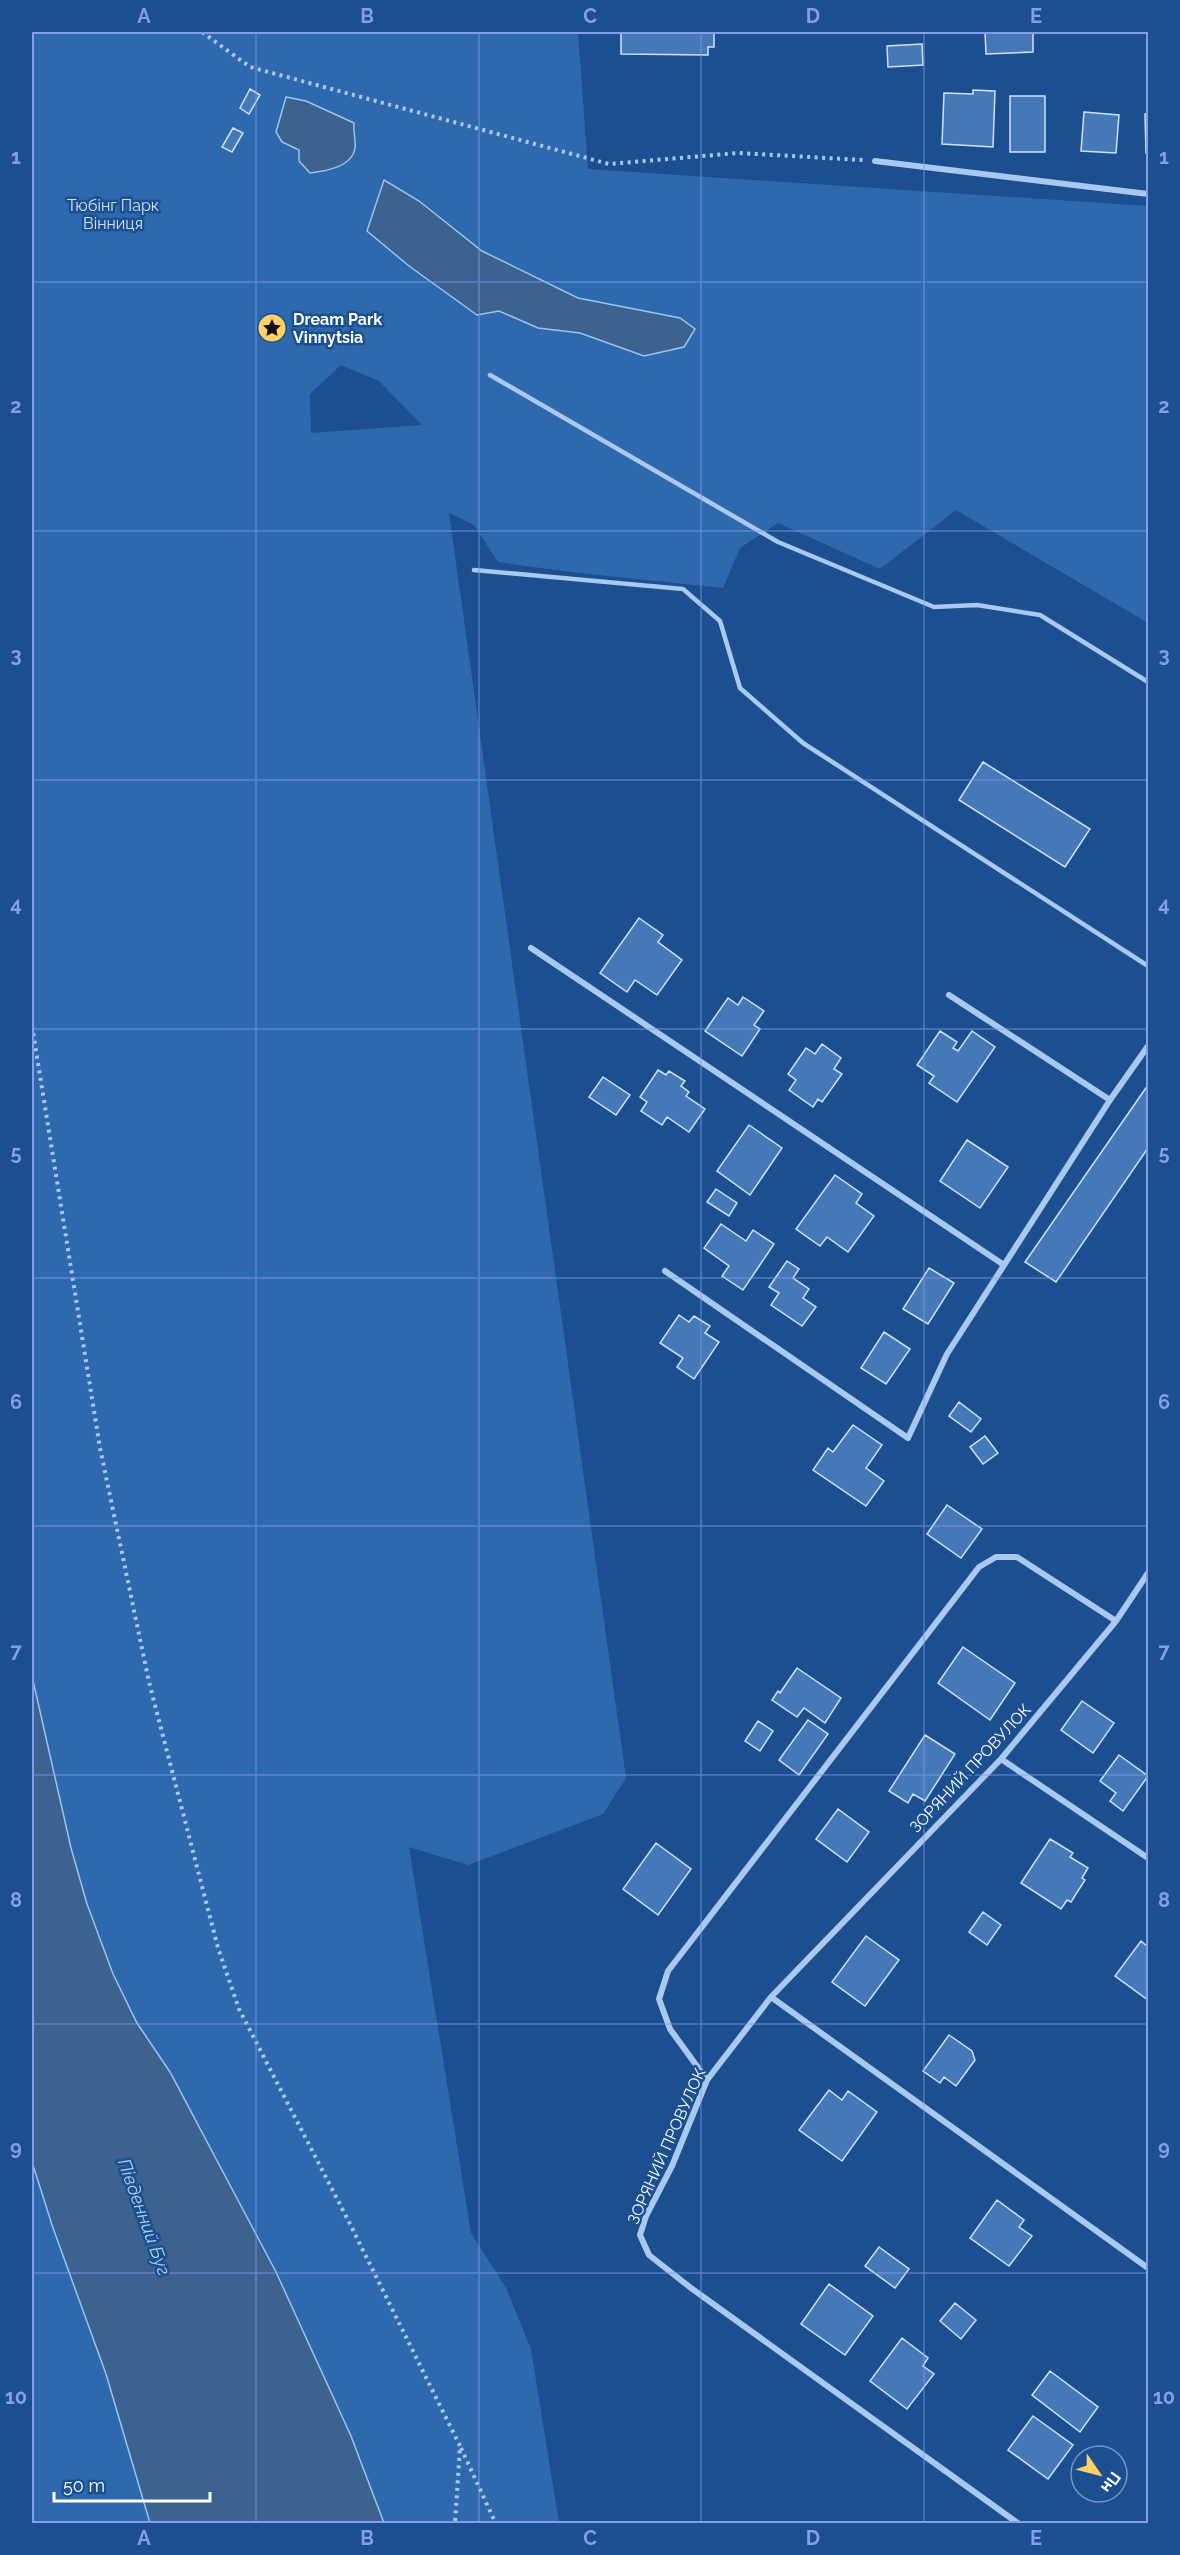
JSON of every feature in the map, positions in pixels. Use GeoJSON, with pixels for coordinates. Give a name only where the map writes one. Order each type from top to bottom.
{"type":"FeatureCollection","features":[{"type":"Feature","properties":{"kind":"street"},"geometry":{"type":"LineString","coordinates":[[875,161],[1149,194]]}},
{"type":"Feature","properties":{"kind":"street"},"geometry":{"type":"LineString","coordinates":[[531,948],[1004,1265]]}},
{"type":"Feature","properties":{"kind":"street"},"geometry":{"type":"LineString","coordinates":[[949,995],[1110,1100]]}},
{"type":"Feature","properties":{"kind":"street"},"geometry":{"type":"LineString","coordinates":[[665,1271],[908,1438],[947,1354],[1110,1100],[1149,1046]]}},
{"type":"Feature","properties":{"kind":"street"},"geometry":{"type":"LineString","coordinates":[[707,2079],[670,2029],[659,1999],[668,1971],[979,1567],[996,1557],[1017,1557],[1116,1621]]}},
{"type":"Feature","properties":{"kind":"street","name":"ЗОРЯНИЙ ПРОВУЛОК"},"geometry":{"type":"LineString","coordinates":[[1019,2523],[691,2288],[649,2255],[640,2235],[646,2216],[672,2166],[707,2079],[771,1997],[1001,1759],[1116,1621],[1149,1573]]}},
{"type":"Feature","properties":{"kind":"street"},"geometry":{"type":"LineString","coordinates":[[1001,1759],[1149,1858]]}},
{"type":"Feature","properties":{"kind":"street"},"geometry":{"type":"LineString","coordinates":[[771,1997],[1149,2268]]}},
{"type":"Feature","properties":{"kind":"lane"},"geometry":{"type":"LineString","coordinates":[[490,375],[778,542],[934,607],[977,605],[1040,615],[1149,682]]}},
{"type":"Feature","properties":{"kind":"lane"},"geometry":{"type":"LineString","coordinates":[[474,570],[683,590],[720,621],[740,688],[803,743],[1149,966]]}},
{"type":"Feature","properties":{"kind":"path"},"geometry":{"type":"LineString","coordinates":[[202,32],[250,67],[609,164],[738,153],[875,161]]}},
{"type":"Feature","properties":{"kind":"path"},"geometry":{"type":"LineString","coordinates":[[32,1026],[100,1448],[149,1682],[218,1948],[239,2009],[349,2222],[460,2446],[495,2523]]}},
{"type":"Feature","properties":{"kind":"path"},"geometry":{"type":"LineString","coordinates":[[455,2523],[460,2446]]}},
{"type":"Feature","properties":{"kind":"green space","name":"Тюбінг Парк Вінниця"},"geometry":{"type":"Polygon","coordinates":[[[32,32],[578,32],[588,169],[1148,206],[1148,623],[956,510],[880,569],[778,523],[740,548],[723,588],[498,562],[474,525],[449,513],[626,1778],[603,1814],[468,1865],[409,1847],[471,2233],[506,2288],[531,2349],[559,2523],[384,2523],[351,2436],[276,2272],[170,2072],[137,2023],[113,1974],[87,1904],[71,1848],[32,1676],[32,32]],[[419,201],[409,266],[477,315],[499,310],[538,328],[580,333],[644,356],[695,329],[680,318],[578,298],[482,251],[419,201]],[[341,365],[310,394],[311,433],[422,425],[379,381],[341,365]]]}},
{"type":"Feature","properties":{"kind":"green space"},"geometry":{"type":"Polygon","coordinates":[[[32,2162],[53,2228],[106,2374],[150,2523],[32,2523],[32,2162]]]}},
{"type":"Feature","properties":{"kind":"water"},"geometry":{"type":"Polygon","coordinates":[[[286,97],[306,101],[354,123],[355,148],[349,160],[337,167],[310,173],[299,161],[299,150],[282,142],[276,132],[286,97]]]}},
{"type":"Feature","properties":{"kind":"water"},"geometry":{"type":"Polygon","coordinates":[[[384,180],[419,201],[482,251],[578,298],[680,318],[695,329],[684,347],[644,356],[580,333],[538,328],[499,311],[477,315],[409,266],[367,231],[384,180]]]}},
{"type":"Feature","properties":{"kind":"water","name":"Південний Буг"},"geometry":{"type":"Polygon","coordinates":[[[32,1676],[71,1848],[87,1904],[113,1974],[137,2023],[170,2072],[276,2272],[351,2436],[384,2523],[150,2523],[106,2374],[53,2228],[32,2162],[32,1676]]]}},
{"type":"Feature","properties":{"kind":"building"},"geometry":{"type":"Polygon","coordinates":[[[621,32],[714,32],[714,47],[708,47],[708,55],[621,54],[621,32]]]}},
{"type":"Feature","properties":{"kind":"building"},"geometry":{"type":"Polygon","coordinates":[[[985,32],[1033,32],[1033,52],[986,54],[985,32]]]}},
{"type":"Feature","properties":{"kind":"building"},"geometry":{"type":"Polygon","coordinates":[[[922,44],[923,65],[888,67],[887,46],[922,44]]]}},
{"type":"Feature","properties":{"kind":"building"},"geometry":{"type":"Polygon","coordinates":[[[250,89],[260,95],[249,114],[240,108],[250,89]]]}},
{"type":"Feature","properties":{"kind":"building"},"geometry":{"type":"Polygon","coordinates":[[[973,90],[995,91],[993,147],[942,144],[944,93],[973,94],[973,90]]]}},
{"type":"Feature","properties":{"kind":"building"},"geometry":{"type":"Polygon","coordinates":[[[1010,96],[1045,96],[1045,152],[1010,152],[1010,96]]]}},
{"type":"Feature","properties":{"kind":"building"},"geometry":{"type":"Polygon","coordinates":[[[1084,112],[1119,115],[1116,153],[1081,151],[1084,112]]]}},
{"type":"Feature","properties":{"kind":"building"},"geometry":{"type":"Polygon","coordinates":[[[1145,114],[1148,114],[1148,153],[1146,153],[1145,114]]]}},
{"type":"Feature","properties":{"kind":"building"},"geometry":{"type":"Polygon","coordinates":[[[233,128],[243,133],[232,152],[222,147],[233,128]]]}},
{"type":"Feature","properties":{"kind":"building"},"geometry":{"type":"Polygon","coordinates":[[[983,762],[1090,829],[1065,867],[959,800],[983,762]]]}},
{"type":"Feature","properties":{"kind":"building"},"geometry":{"type":"Polygon","coordinates":[[[639,918],[663,935],[658,942],[682,960],[657,995],[635,980],[627,992],[600,973],[639,918]]]}},
{"type":"Feature","properties":{"kind":"building"},"geometry":{"type":"Polygon","coordinates":[[[743,997],[764,1011],[754,1025],[760,1029],[742,1056],[705,1031],[728,998],[738,1005],[743,997]]]}},
{"type":"Feature","properties":{"kind":"building"},"geometry":{"type":"Polygon","coordinates":[[[940,1031],[957,1042],[953,1048],[958,1051],[972,1031],[995,1047],[957,1102],[929,1083],[934,1076],[917,1065],[940,1031]]]}},
{"type":"Feature","properties":{"kind":"building"},"geometry":{"type":"Polygon","coordinates":[[[822,1044],[841,1058],[834,1069],[842,1074],[822,1102],[818,1099],[813,1107],[789,1090],[796,1080],[788,1074],[806,1048],[815,1054],[822,1044]]]}},
{"type":"Feature","properties":{"kind":"building"},"geometry":{"type":"Polygon","coordinates":[[[658,1070],[666,1075],[669,1071],[685,1081],[681,1086],[689,1092],[686,1096],[705,1109],[689,1132],[667,1117],[662,1125],[641,1111],[647,1102],[640,1097],[658,1070]]]}},
{"type":"Feature","properties":{"kind":"building"},"geometry":{"type":"Polygon","coordinates":[[[603,1077],[630,1095],[616,1115],[589,1097],[603,1077]]]}},
{"type":"Feature","properties":{"kind":"building"},"geometry":{"type":"Polygon","coordinates":[[[1148,1085],[1148,1148],[1056,1282],[1025,1262],[1148,1085]]]}},
{"type":"Feature","properties":{"kind":"building"},"geometry":{"type":"Polygon","coordinates":[[[749,1125],[782,1148],[750,1195],[717,1171],[749,1125]]]}},
{"type":"Feature","properties":{"kind":"building"},"geometry":{"type":"Polygon","coordinates":[[[967,1140],[1008,1167],[980,1208],[940,1181],[967,1140]]]}},
{"type":"Feature","properties":{"kind":"building"},"geometry":{"type":"Polygon","coordinates":[[[835,1175],[862,1194],[856,1203],[874,1216],[848,1252],[827,1237],[820,1246],[796,1229],[835,1175]]]}},
{"type":"Feature","properties":{"kind":"building"},"geometry":{"type":"Polygon","coordinates":[[[716,1189],[737,1203],[729,1216],[707,1202],[716,1189]]]}},
{"type":"Feature","properties":{"kind":"building"},"geometry":{"type":"Polygon","coordinates":[[[721,1224],[746,1241],[753,1230],[774,1244],[743,1290],[722,1276],[729,1266],[704,1248],[721,1224]]]}},
{"type":"Feature","properties":{"kind":"building"},"geometry":{"type":"Polygon","coordinates":[[[787,1261],[799,1269],[793,1278],[809,1289],[803,1298],[816,1307],[802,1326],[771,1305],[779,1293],[769,1287],[787,1261]]]}},
{"type":"Feature","properties":{"kind":"building"},"geometry":{"type":"Polygon","coordinates":[[[929,1268],[954,1283],[928,1324],[903,1309],[929,1268]]]}},
{"type":"Feature","properties":{"kind":"building"},"geometry":{"type":"Polygon","coordinates":[[[679,1315],[689,1322],[694,1316],[710,1326],[705,1333],[719,1342],[694,1379],[677,1367],[683,1358],[660,1343],[679,1315]]]}},
{"type":"Feature","properties":{"kind":"building"},"geometry":{"type":"Polygon","coordinates":[[[884,1332],[910,1349],[886,1384],[861,1368],[884,1332]]]}},
{"type":"Feature","properties":{"kind":"building"},"geometry":{"type":"Polygon","coordinates":[[[959,1402],[981,1419],[971,1432],[949,1416],[959,1402]]]}},
{"type":"Feature","properties":{"kind":"building"},"geometry":{"type":"Polygon","coordinates":[[[853,1425],[882,1445],[866,1468],[884,1481],[866,1506],[813,1470],[828,1448],[833,1452],[853,1425]]]}},
{"type":"Feature","properties":{"kind":"building"},"geometry":{"type":"Polygon","coordinates":[[[985,1436],[998,1453],[983,1464],[970,1447],[985,1436]]]}},
{"type":"Feature","properties":{"kind":"building"},"geometry":{"type":"Polygon","coordinates":[[[947,1505],[982,1529],[961,1558],[927,1534],[947,1505]]]}},
{"type":"Feature","properties":{"kind":"building"},"geometry":{"type":"Polygon","coordinates":[[[963,1647],[1015,1683],[990,1720],[938,1683],[963,1647]]]}},
{"type":"Feature","properties":{"kind":"building"},"geometry":{"type":"Polygon","coordinates":[[[797,1668],[841,1698],[825,1723],[804,1708],[797,1717],[772,1700],[778,1691],[780,1693],[797,1668]]]}},
{"type":"Feature","properties":{"kind":"building"},"geometry":{"type":"Polygon","coordinates":[[[1082,1701],[1114,1723],[1093,1753],[1061,1730],[1082,1701]]]}},
{"type":"Feature","properties":{"kind":"building"},"geometry":{"type":"Polygon","coordinates":[[[808,1720],[828,1734],[799,1775],[779,1760],[808,1720]]]}},
{"type":"Feature","properties":{"kind":"building"},"geometry":{"type":"Polygon","coordinates":[[[758,1721],[773,1731],[760,1751],[745,1741],[758,1721]]]}},
{"type":"Feature","properties":{"kind":"building"},"geometry":{"type":"Polygon","coordinates":[[[925,1735],[955,1754],[925,1801],[913,1794],[908,1803],[889,1791],[925,1735]]]}},
{"type":"Feature","properties":{"kind":"building"},"geometry":{"type":"Polygon","coordinates":[[[1119,1755],[1148,1776],[1123,1811],[1110,1801],[1116,1793],[1100,1781],[1119,1755]]]}},
{"type":"Feature","properties":{"kind":"building"},"geometry":{"type":"Polygon","coordinates":[[[838,1809],[869,1832],[847,1862],[816,1839],[838,1809]]]}},
{"type":"Feature","properties":{"kind":"building"},"geometry":{"type":"Polygon","coordinates":[[[1050,1839],[1073,1853],[1070,1857],[1088,1868],[1082,1878],[1085,1880],[1071,1902],[1067,1900],[1061,1909],[1021,1883],[1050,1839]]]}},
{"type":"Feature","properties":{"kind":"building"},"geometry":{"type":"Polygon","coordinates":[[[656,1843],[691,1869],[658,1915],[623,1889],[656,1843]]]}},
{"type":"Feature","properties":{"kind":"building"},"geometry":{"type":"Polygon","coordinates":[[[983,1912],[1001,1925],[987,1945],[969,1932],[983,1912]]]}},
{"type":"Feature","properties":{"kind":"building"},"geometry":{"type":"Polygon","coordinates":[[[866,1936],[899,1960],[865,2006],[832,1982],[866,1936]]]}},
{"type":"Feature","properties":{"kind":"building"},"geometry":{"type":"Polygon","coordinates":[[[1141,1941],[1148,1947],[1148,2000],[1115,1976],[1141,1941]]]}},
{"type":"Feature","properties":{"kind":"building"},"geometry":{"type":"Polygon","coordinates":[[[949,2035],[972,2051],[975,2060],[956,2086],[944,2077],[940,2083],[923,2071],[949,2035]]]}},
{"type":"Feature","properties":{"kind":"building"},"geometry":{"type":"Polygon","coordinates":[[[829,2090],[842,2100],[848,2091],[877,2112],[842,2161],[799,2130],[829,2090]]]}},
{"type":"Feature","properties":{"kind":"building"},"geometry":{"type":"Polygon","coordinates":[[[997,2200],[1024,2220],[1019,2227],[1032,2236],[1009,2266],[970,2238],[997,2200]]]}},
{"type":"Feature","properties":{"kind":"building"},"geometry":{"type":"Polygon","coordinates":[[[879,2247],[909,2269],[895,2288],[865,2266],[879,2247]]]}},
{"type":"Feature","properties":{"kind":"building"},"geometry":{"type":"Polygon","coordinates":[[[829,2284],[873,2316],[845,2355],[801,2324],[829,2284]]]}},
{"type":"Feature","properties":{"kind":"building"},"geometry":{"type":"Polygon","coordinates":[[[955,2303],[976,2320],[961,2339],[940,2321],[955,2303]]]}},
{"type":"Feature","properties":{"kind":"building"},"geometry":{"type":"Polygon","coordinates":[[[902,2338],[928,2358],[923,2366],[934,2374],[907,2409],[870,2381],[902,2338]]]}},
{"type":"Feature","properties":{"kind":"building"},"geometry":{"type":"Polygon","coordinates":[[[1050,2371],[1098,2407],[1080,2432],[1032,2395],[1050,2371]]]}},
{"type":"Feature","properties":{"kind":"building"},"geometry":{"type":"Polygon","coordinates":[[[1033,2416],[1072,2444],[1069,2444],[1069,2450],[1048,2479],[1008,2450],[1033,2416]]]}},
{"type":"Feature","properties":{"kind":"place","name":"Dream Park Vinnytsia"},"geometry":{"type":"Point","coordinates":[272,328]}}]}
